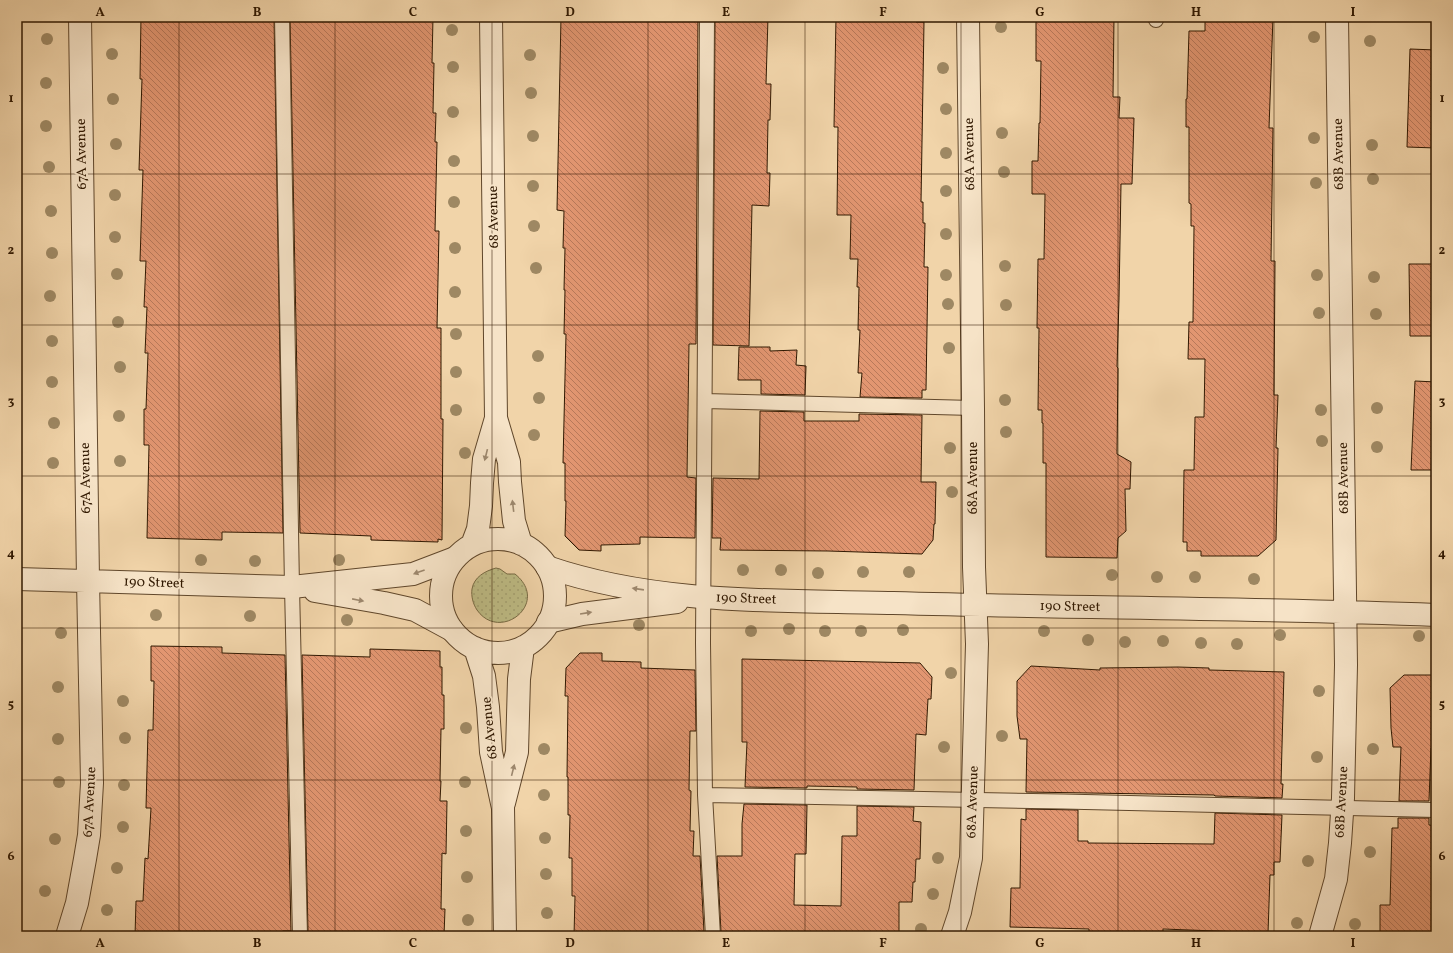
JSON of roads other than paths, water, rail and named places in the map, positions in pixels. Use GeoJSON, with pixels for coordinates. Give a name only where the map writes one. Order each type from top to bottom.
{"type":"FeatureCollection","features":[{"type":"Feature","properties":{"kind":"street","name":"67A Avenue"},"geometry":{"type":"LineString","coordinates":[[67,936],[81,882],[89,835],[92,765],[80,17]]}},
{"type":"Feature","properties":{"kind":"street","name":"68 Avenue"},"geometry":{"type":"LineString","coordinates":[[492,17],[496,418],[509,462],[514,521],[521,544]]}},
{"type":"Feature","properties":{"kind":"street","name":"68A Avenue"},"geometry":{"type":"LineString","coordinates":[[952,936],[960,912],[971,858],[977,644],[974,567],[968,17]]}},
{"type":"Feature","properties":{"kind":"street","name":"68B Avenue"},"geometry":{"type":"LineString","coordinates":[[1320,936],[1336,879],[1340,843],[1346,665],[1337,17]]}},
{"type":"Feature","properties":{"kind":"street","name":"68 Avenue"},"geometry":{"type":"LineString","coordinates":[[472,545],[478,529],[484,459],[496,418]]}},
{"type":"Feature","properties":{"kind":"street"},"geometry":{"type":"LineString","coordinates":[[493,539],[507,539],[521,544],[533,551],[547,567],[553,581],[555,595],[553,609],[548,622],[540,634],[523,647],[503,653],[488,652],[475,648],[462,641],[452,630],[443,611],[441,590],[447,570],[455,558],[472,545],[493,539]]}},
{"type":"Feature","properties":{"kind":"street","name":"190 Street"},"geometry":{"type":"LineString","coordinates":[[292,587],[413,574],[455,558]]}},
{"type":"Feature","properties":{"kind":"street","name":"190 Street"},"geometry":{"type":"LineString","coordinates":[[547,567],[575,577],[611,585],[704,598],[976,606],[1346,611],[1436,615]]}},
{"type":"Feature","properties":{"kind":"street","name":"190 Street"},"geometry":{"type":"LineString","coordinates":[[17,579],[292,587],[415,610],[452,630]]}},
{"type":"Feature","properties":{"kind":"street","name":"190 Street"},"geometry":{"type":"LineString","coordinates":[[548,622],[582,614],[704,598]]}},
{"type":"Feature","properties":{"kind":"street","name":"68 Avenue"},"geometry":{"type":"LineString","coordinates":[[503,808],[517,752],[519,679],[523,647]]}},
{"type":"Feature","properties":{"kind":"street","name":"68 Avenue"},"geometry":{"type":"LineString","coordinates":[[475,648],[484,676],[491,752],[503,808],[505,936]]}},
{"type":"Feature","properties":{"kind":"lane"},"geometry":{"type":"LineString","coordinates":[[282,17],[300,936]]}},
{"type":"Feature","properties":{"kind":"lane"},"geometry":{"type":"LineString","coordinates":[[707,17],[704,598],[705,795],[713,936]]}},
{"type":"Feature","properties":{"kind":"lane"},"geometry":{"type":"LineString","coordinates":[[705,401],[973,408]]}},
{"type":"Feature","properties":{"kind":"lane"},"geometry":{"type":"LineString","coordinates":[[705,795],[972,799],[1436,810]]}}]}
